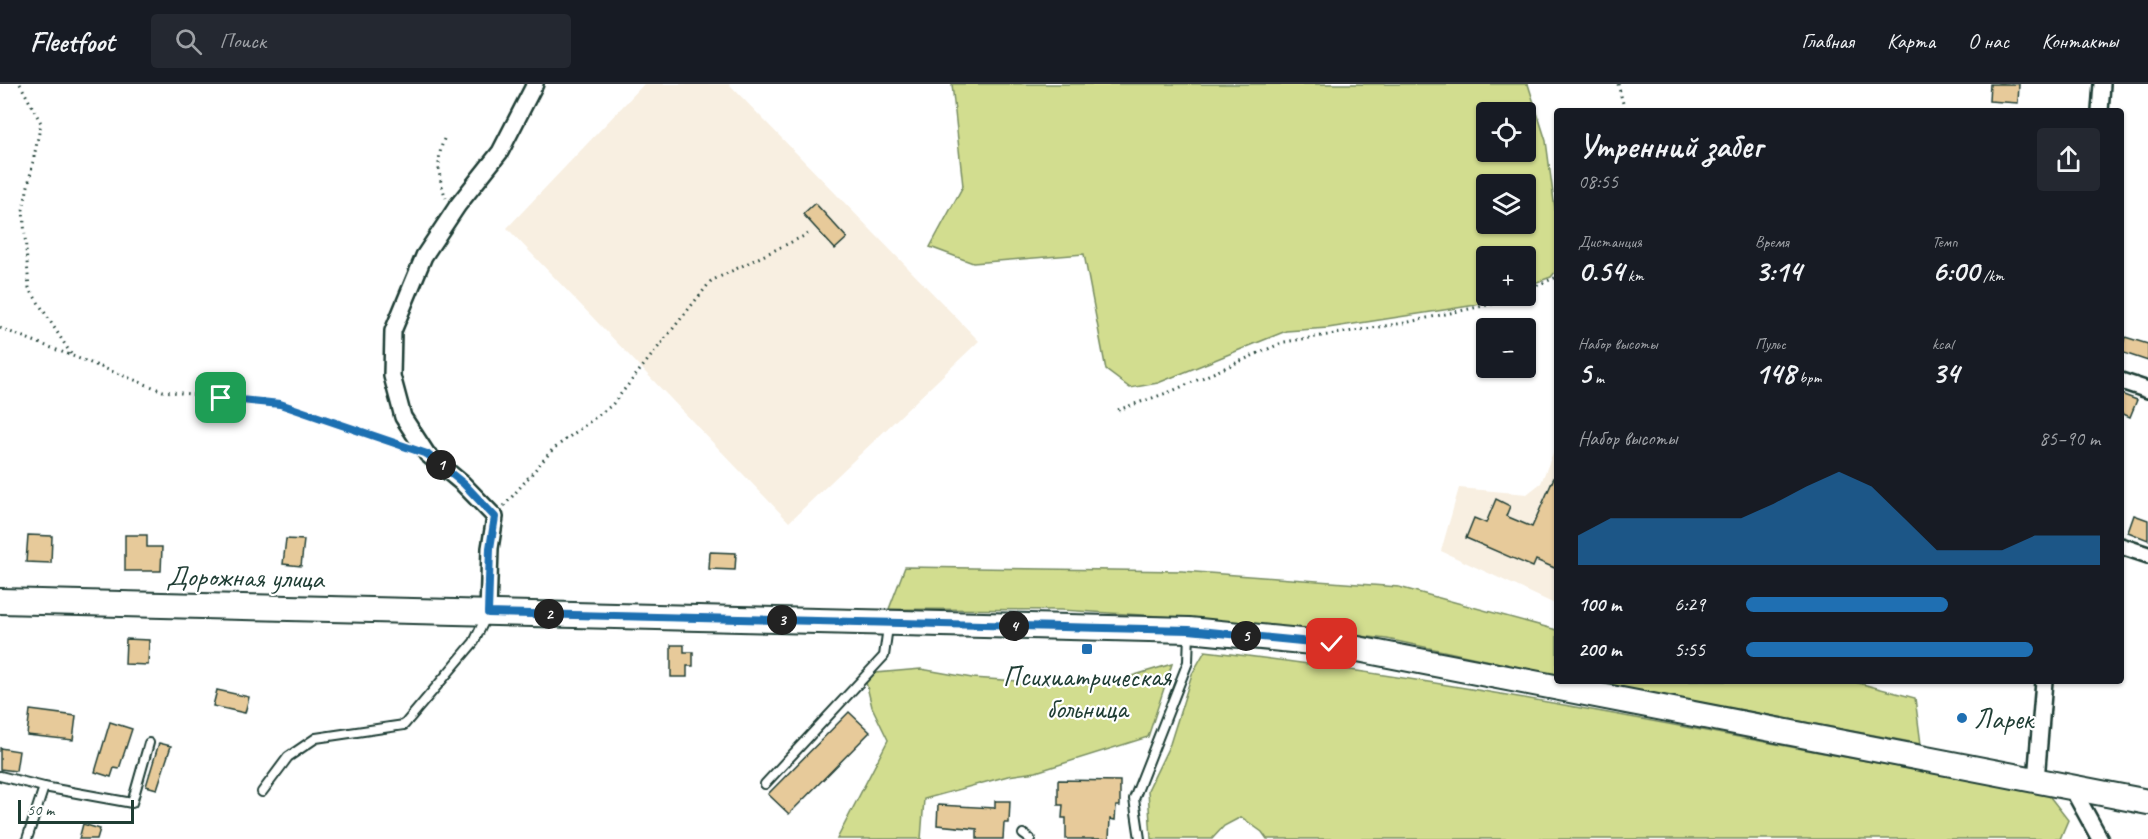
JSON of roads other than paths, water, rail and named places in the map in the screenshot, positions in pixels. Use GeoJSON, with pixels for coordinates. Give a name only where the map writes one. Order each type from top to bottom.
{"type":"FeatureCollection","features":[{"type":"Feature","properties":{"kind":"main road","name":"Дорожная улица"},"geometry":{"type":"LineString","coordinates":[[0,601],[1189,630],[1332,644],[2148,802]]}},
{"type":"Feature","properties":{"kind":"street"},"geometry":{"type":"LineString","coordinates":[[488,613],[490,548],[495,517],[464,484],[427,454],[403,417],[392,376],[393,331],[424,256],[452,214],[501,152],[535,84]]}},
{"type":"Feature","properties":{"kind":"street"},"geometry":{"type":"LineString","coordinates":[[2100,108],[2102,84]]}},
{"type":"Feature","properties":{"kind":"street"},"geometry":{"type":"LineString","coordinates":[[2124,382],[2148,390]]}},
{"type":"Feature","properties":{"kind":"street"},"geometry":{"type":"LineString","coordinates":[[2124,547],[2148,555]]}},
{"type":"Feature","properties":{"kind":"street"},"geometry":{"type":"LineString","coordinates":[[2036,780],[2044,684]]}},
{"type":"Feature","properties":{"kind":"street"},"geometry":{"type":"LineString","coordinates":[[2072,788],[2100,839]]}},
{"type":"Feature","properties":{"kind":"lane"},"geometry":{"type":"LineString","coordinates":[[262,792],[288,757],[316,738],[404,725],[474,642],[488,613]]}},
{"type":"Feature","properties":{"kind":"lane"},"geometry":{"type":"LineString","coordinates":[[765,784],[884,656],[889,623]]}},
{"type":"Feature","properties":{"kind":"lane"},"geometry":{"type":"LineString","coordinates":[[1140,839],[1134,799],[1188,662],[1189,630]]}},
{"type":"Feature","properties":{"kind":"lane"},"geometry":{"type":"LineString","coordinates":[[0,776],[44,787],[132,803],[149,743]]}},
{"type":"Feature","properties":{"kind":"lane"},"geometry":{"type":"LineString","coordinates":[[27,839],[44,787]]}},
{"type":"Feature","properties":{"kind":"place","name":"Психиатрическая больница"},"geometry":{"type":"Point","coordinates":[1087,649]}},
{"type":"Feature","properties":{"kind":"place","name":"Ларек"},"geometry":{"type":"Point","coordinates":[1962,718]}}]}
